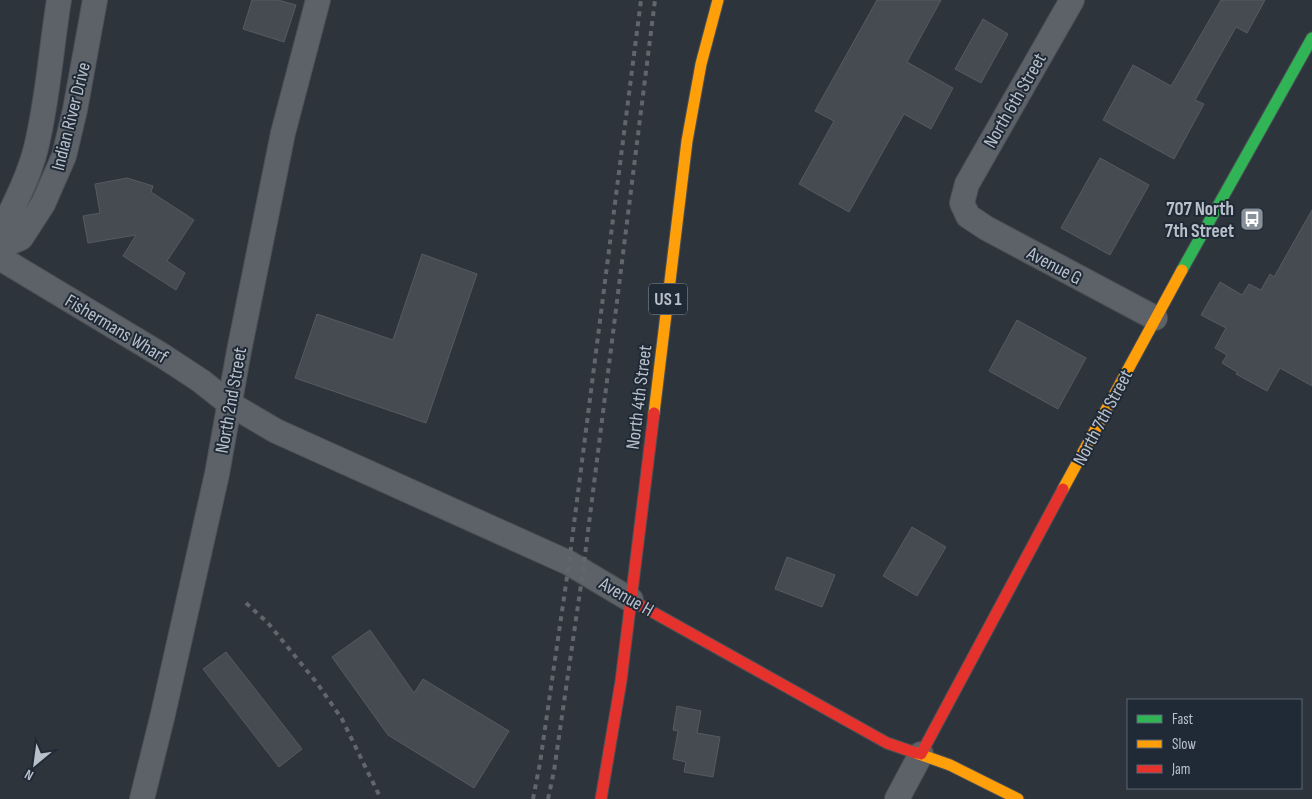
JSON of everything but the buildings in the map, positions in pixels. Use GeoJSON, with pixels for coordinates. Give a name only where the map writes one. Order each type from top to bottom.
{"type":"FeatureCollection","features":[{"type":"Feature","properties":{"kind":"street","name":"Indian River Drive"},"geometry":{"type":"LineString","coordinates":[[2,253],[2,230],[20,193],[36,150],[46,101],[58,0]]}},
{"type":"Feature","properties":{"kind":"street","name":"Indian River Drive"},"geometry":{"type":"LineString","coordinates":[[2,253],[21,238],[43,204],[64,156],[75,110],[96,0]]}},
{"type":"Feature","properties":{"kind":"street","name":"North 2nd Street"},"geometry":{"type":"LineString","coordinates":[[142,799],[204,533],[283,133],[318,0]]}},
{"type":"Feature","properties":{"kind":"street","name":"North 4th Street"},"geometry":{"type":"LineString","coordinates":[[601,799],[615,722],[631,600],[687,141],[701,64],[718,0]]}},
{"type":"Feature","properties":{"kind":"street","name":"North 6th Street"},"geometry":{"type":"LineString","coordinates":[[962,203],[967,184],[1072,0]]}},
{"type":"Feature","properties":{"kind":"street","name":"North 7th Street"},"geometry":{"type":"LineString","coordinates":[[897,799],[1155,318],[1312,38]]}},
{"type":"Feature","properties":{"kind":"street","name":"Avenue G"},"geometry":{"type":"LineString","coordinates":[[962,203],[968,216],[986,228],[1155,318]]}},
{"type":"Feature","properties":{"kind":"street","name":"Fishermans Wharf"},"geometry":{"type":"LineString","coordinates":[[2,253],[201,381],[230,404]]}},
{"type":"Feature","properties":{"kind":"street","name":"Avenue H"},"geometry":{"type":"LineString","coordinates":[[230,404],[276,431],[569,562],[631,600],[887,744],[921,754],[963,770],[1018,799]]}},
{"type":"Feature","properties":{"kind":"railway"},"geometry":{"type":"LineString","coordinates":[[533,799],[569,563],[641,0]]}},
{"type":"Feature","properties":{"kind":"railway"},"geometry":{"type":"LineString","coordinates":[[548,799],[554,771],[583,571],[655,0]]}},
{"type":"Feature","properties":{"kind":"railway"},"geometry":{"type":"LineString","coordinates":[[246,603],[268,623],[317,683],[342,719],[381,799]]}},
{"type":"Feature","properties":{"kind":"traffic: fast"},"geometry":{"type":"LineString","coordinates":[[1182,270],[1312,38]]}},
{"type":"Feature","properties":{"kind":"traffic: slow"},"geometry":{"type":"LineString","coordinates":[[654,413],[687,141],[701,64],[718,0]]}},
{"type":"Feature","properties":{"kind":"traffic: slow"},"geometry":{"type":"LineString","coordinates":[[1063,489],[1182,270]]}},
{"type":"Feature","properties":{"kind":"traffic: slow"},"geometry":{"type":"LineString","coordinates":[[916,753],[950,765],[1018,799]]}},
{"type":"Feature","properties":{"kind":"traffic: jam"},"geometry":{"type":"LineString","coordinates":[[601,799],[621,681],[654,413]]}},
{"type":"Feature","properties":{"kind":"traffic: jam"},"geometry":{"type":"LineString","coordinates":[[921,754],[1063,489]]}},
{"type":"Feature","properties":{"kind":"traffic: jam"},"geometry":{"type":"LineString","coordinates":[[631,600],[887,743],[916,753]]}},
{"type":"Feature","properties":{"kind":"place","name":"707 North 7th Street"},"geometry":{"type":"Point","coordinates":[1252,219]}}]}
